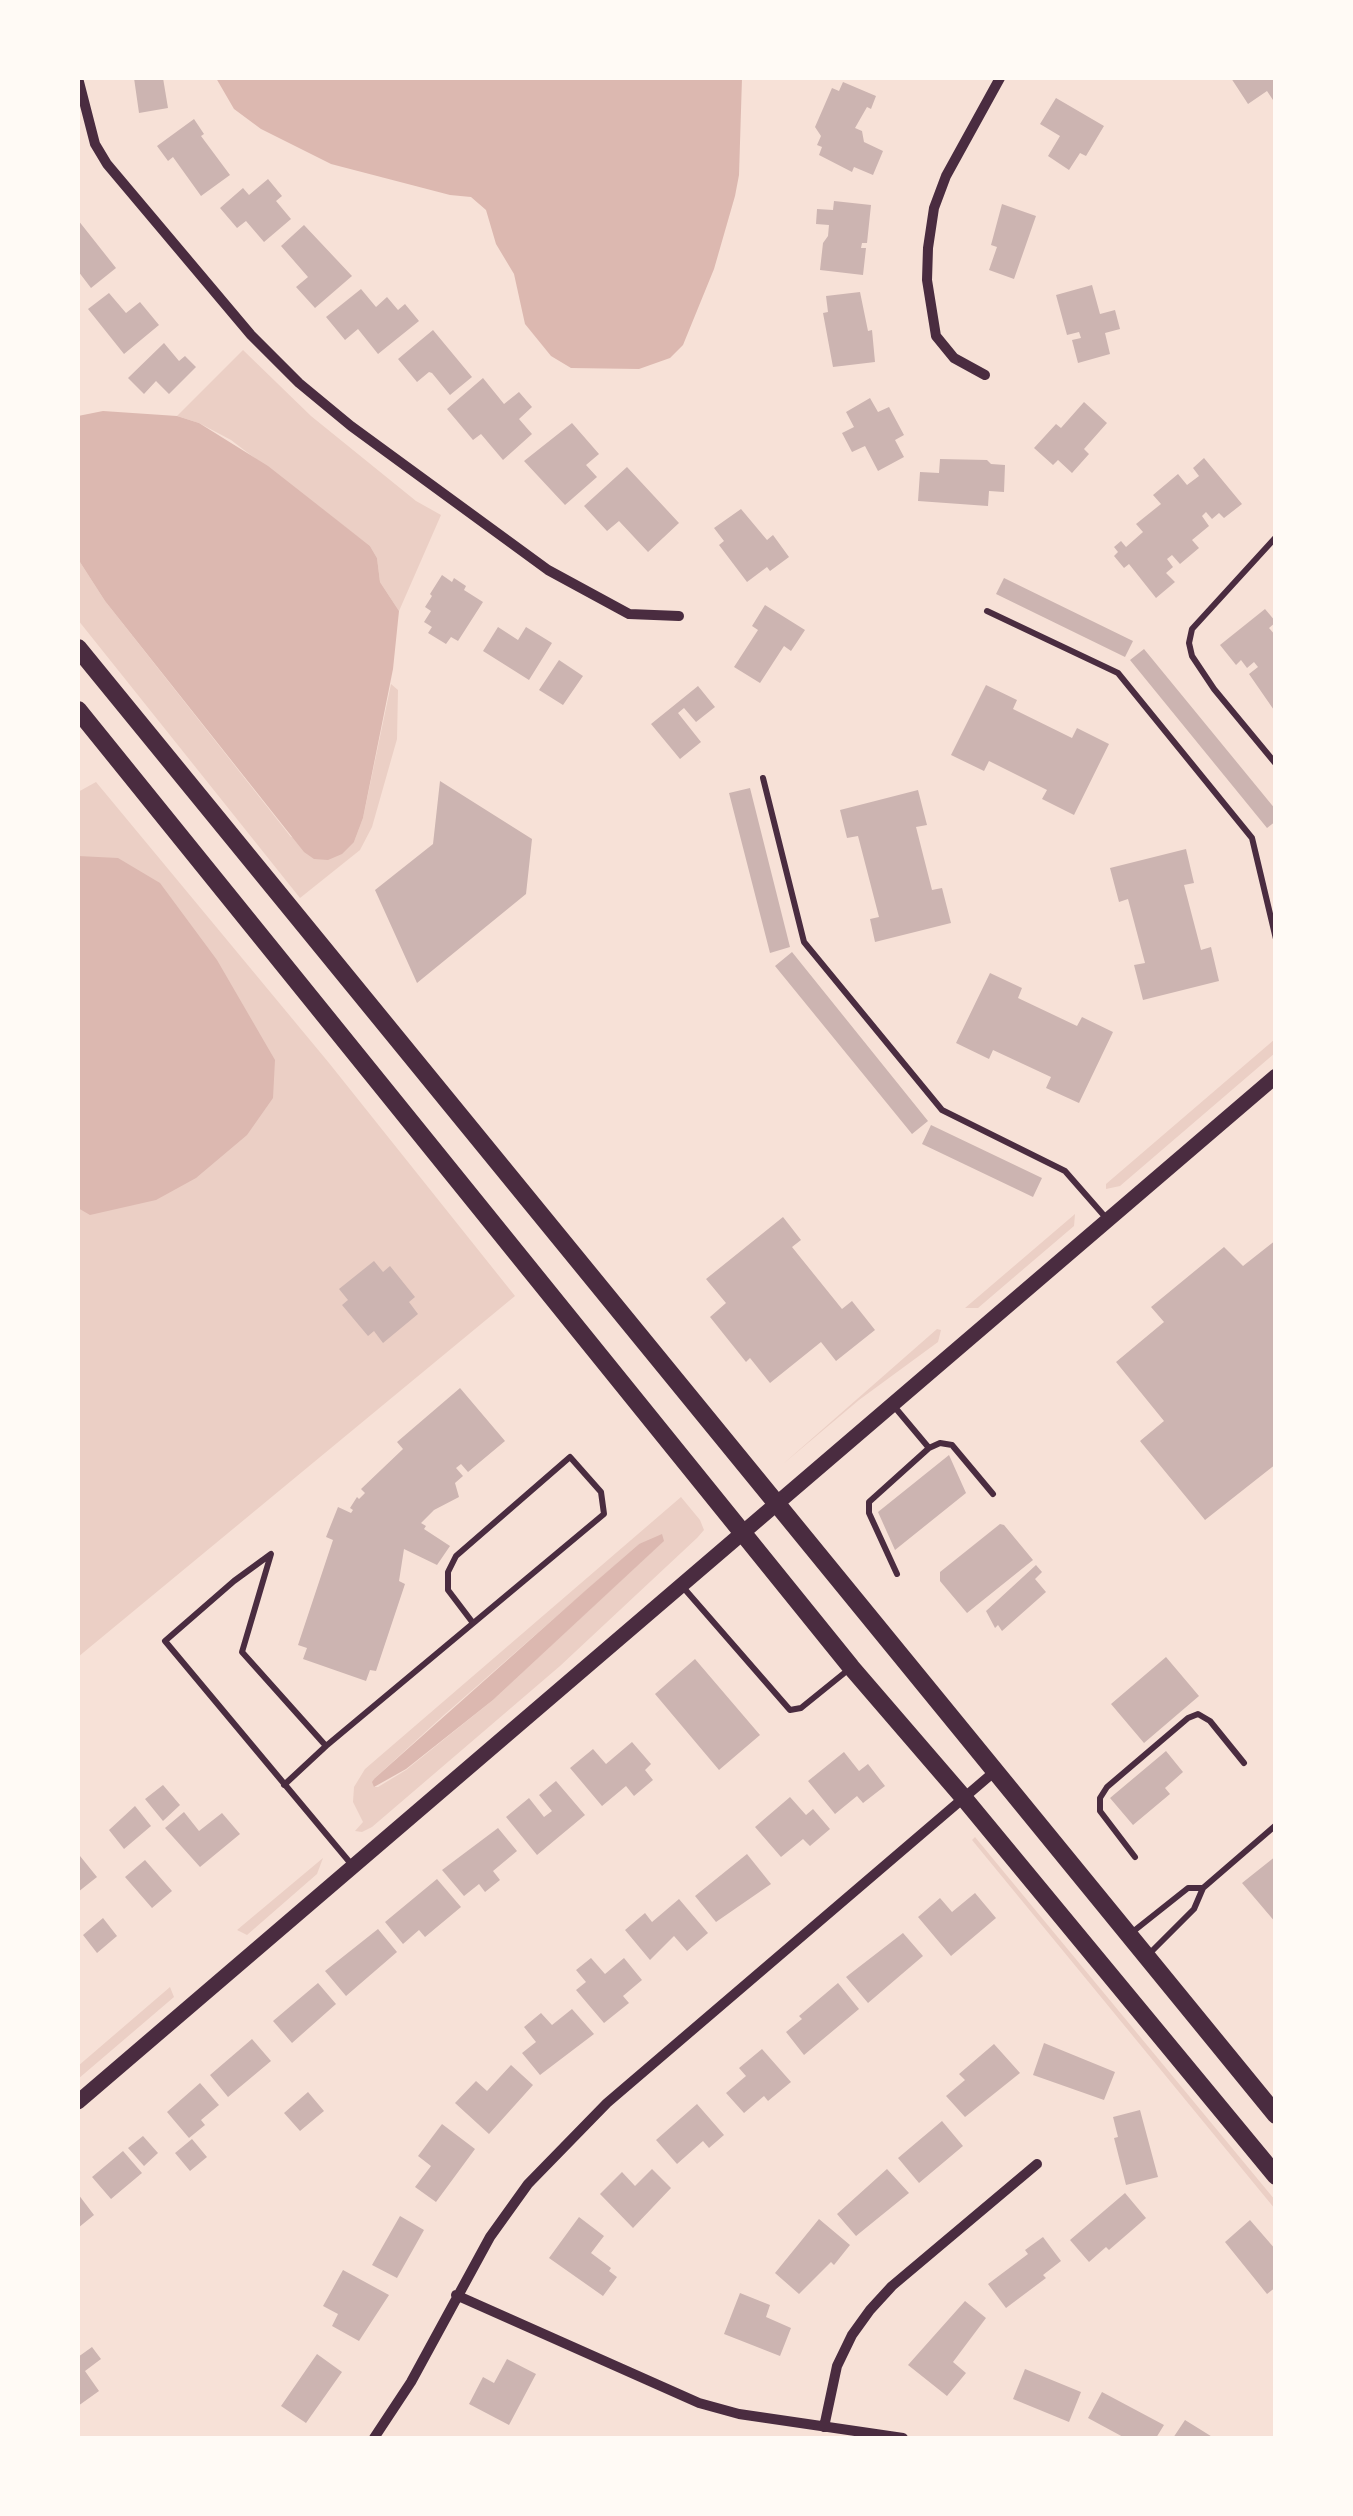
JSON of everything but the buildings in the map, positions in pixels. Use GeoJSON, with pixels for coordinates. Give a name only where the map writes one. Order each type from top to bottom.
{"type":"FeatureCollection","features":[{"type":"Feature","properties":{"kind":"main road"},"geometry":{"type":"LineString","coordinates":[[78,648],[1276,2115]]}},
{"type":"Feature","properties":{"kind":"main road"},"geometry":{"type":"LineString","coordinates":[[78,710],[851,1668],[964,1797],[1276,2176]]}},
{"type":"Feature","properties":{"kind":"street"},"geometry":{"type":"LineString","coordinates":[[78,78],[95,144],[107,164],[250,335],[299,383],[396,459],[561,578],[629,614],[678,616]]}},
{"type":"Feature","properties":{"kind":"street"},"geometry":{"type":"LineString","coordinates":[[986,375],[954,358],[936,336],[926,280],[934,208],[946,176],[1000,78]]}},
{"type":"Feature","properties":{"kind":"street"},"geometry":{"type":"LineString","coordinates":[[78,2102],[1276,1076]]}},
{"type":"Feature","properties":{"kind":"street"},"geometry":{"type":"LineString","coordinates":[[374,2438],[411,2382],[490,2237],[528,2184],[608,2102],[994,1772]]}},
{"type":"Feature","properties":{"kind":"street"},"geometry":{"type":"LineString","coordinates":[[824,2427],[837,2366],[870,2310],[892,2286],[1037,2164]]}},
{"type":"Feature","properties":{"kind":"street"},"geometry":{"type":"LineString","coordinates":[[456,2294],[699,2403],[739,2414],[903,2438]]}},
{"type":"Feature","properties":{"kind":"lane"},"geometry":{"type":"LineString","coordinates":[[1276,537],[1192,629],[1189,643],[1192,656],[1214,689],[1276,764]]}},
{"type":"Feature","properties":{"kind":"lane"},"geometry":{"type":"LineString","coordinates":[[987,611],[1118,674],[1252,838],[1276,939]]}},
{"type":"Feature","properties":{"kind":"lane"},"geometry":{"type":"LineString","coordinates":[[763,778],[804,942],[942,1110],[1064,1171],[1107,1219]]}},
{"type":"Feature","properties":{"kind":"lane"},"geometry":{"type":"LineString","coordinates":[[891,1403],[929,1448]]}},
{"type":"Feature","properties":{"kind":"lane"},"geometry":{"type":"LineString","coordinates":[[897,1574],[870,1513],[869,1502],[929,1448],[940,1443],[952,1445],[993,1494]]}},
{"type":"Feature","properties":{"kind":"lane"},"geometry":{"type":"LineString","coordinates":[[284,1785],[604,1514],[601,1492],[570,1457],[456,1556],[448,1572],[448,1590],[473,1623]]}},
{"type":"Feature","properties":{"kind":"lane"},"geometry":{"type":"LineString","coordinates":[[326,1746],[242,1652],[271,1554],[164,1641],[353,1866]]}},
{"type":"Feature","properties":{"kind":"lane"},"geometry":{"type":"LineString","coordinates":[[681,1585],[790,1710],[801,1708],[851,1668]]}},
{"type":"Feature","properties":{"kind":"lane"},"geometry":{"type":"LineString","coordinates":[[1135,1857],[1104,1819],[1099,1804],[1103,1792],[1134,1764],[1188,1718],[1198,1714],[1210,1721],[1244,1764]]}},
{"type":"Feature","properties":{"kind":"lane"},"geometry":{"type":"LineString","coordinates":[[1146,1957],[1194,1909],[1203,1888],[1276,1825]]}},
{"type":"Feature","properties":{"kind":"lane"},"geometry":{"type":"LineString","coordinates":[[1128,1935],[1188,1888],[1203,1888]]}},
{"type":"Feature","properties":{"kind":"shaded area"},"geometry":{"type":"Polygon","coordinates":[[[216,78],[742,78],[735,196],[714,269],[683,345],[670,358],[639,369],[571,368],[551,356],[525,324],[514,274],[496,244],[486,210],[471,197],[331,164],[261,129],[234,109],[216,78]]]}},
{"type":"Feature","properties":{"kind":"shaded area"},"geometry":{"type":"Polygon","coordinates":[[[243,350],[311,416],[416,501],[441,515],[399,611],[380,582],[377,558],[370,546],[231,440],[177,416],[243,350]]]}},
{"type":"Feature","properties":{"kind":"shaded area"},"geometry":{"type":"Polygon","coordinates":[[[103,411],[177,416],[199,423],[268,466],[370,546],[377,558],[380,582],[399,611],[393,669],[363,818],[354,842],[342,854],[328,860],[314,859],[304,852],[105,601],[78,559],[78,416],[103,411]]]}},
{"type":"Feature","properties":{"kind":"shaded area"},"geometry":{"type":"Polygon","coordinates":[[[78,559],[105,601],[291,837],[354,842],[363,818],[391,684],[398,690],[397,739],[372,827],[360,850],[300,898],[78,620],[78,559]]]}},
{"type":"Feature","properties":{"kind":"shaded area"},"geometry":{"type":"Polygon","coordinates":[[[96,782],[329,1063],[515,1296],[78,1657],[78,792],[96,782]]]}},
{"type":"Feature","properties":{"kind":"shaded area"},"geometry":{"type":"Polygon","coordinates":[[[78,856],[118,858],[160,883],[217,960],[275,1060],[273,1098],[247,1135],[196,1178],[156,1200],[90,1215],[78,1208],[78,856]]]}},
{"type":"Feature","properties":{"kind":"shaded area"},"geometry":{"type":"Polygon","coordinates":[[[1275,1039],[1275,1053],[1120,1186],[1106,1189],[1106,1184],[1275,1039]]]}},
{"type":"Feature","properties":{"kind":"shaded area"},"geometry":{"type":"Polygon","coordinates":[[[1075,1214],[1074,1226],[978,1308],[965,1308],[1075,1214]]]}},
{"type":"Feature","properties":{"kind":"shaded area"},"geometry":{"type":"Polygon","coordinates":[[[937,1329],[941,1330],[938,1342],[859,1400],[783,1464],[937,1329]]]}},
{"type":"Feature","properties":{"kind":"shaded area"},"geometry":{"type":"Polygon","coordinates":[[[681,1497],[700,1520],[704,1530],[697,1538],[560,1666],[362,1832],[355,1831],[363,1822],[353,1802],[354,1787],[365,1769],[681,1497]],[[663,1541],[639,1544],[375,1778],[374,1787],[406,1770],[493,1700],[663,1541]]]}},
{"type":"Feature","properties":{"kind":"shaded area"},"geometry":{"type":"Polygon","coordinates":[[[662,1534],[664,1541],[493,1700],[406,1769],[374,1787],[375,1778],[586,1590],[639,1544],[662,1534]]]}},
{"type":"Feature","properties":{"kind":"shaded area"},"geometry":{"type":"Polygon","coordinates":[[[975,1837],[1275,2200],[1275,2209],[972,1840],[975,1837]]]}},
{"type":"Feature","properties":{"kind":"shaded area"},"geometry":{"type":"Polygon","coordinates":[[[323,1858],[317,1874],[247,1935],[237,1930],[323,1858]]]}},
{"type":"Feature","properties":{"kind":"shaded area"},"geometry":{"type":"Polygon","coordinates":[[[170,1987],[174,1997],[78,2079],[78,2066],[170,1987]]]}}]}
